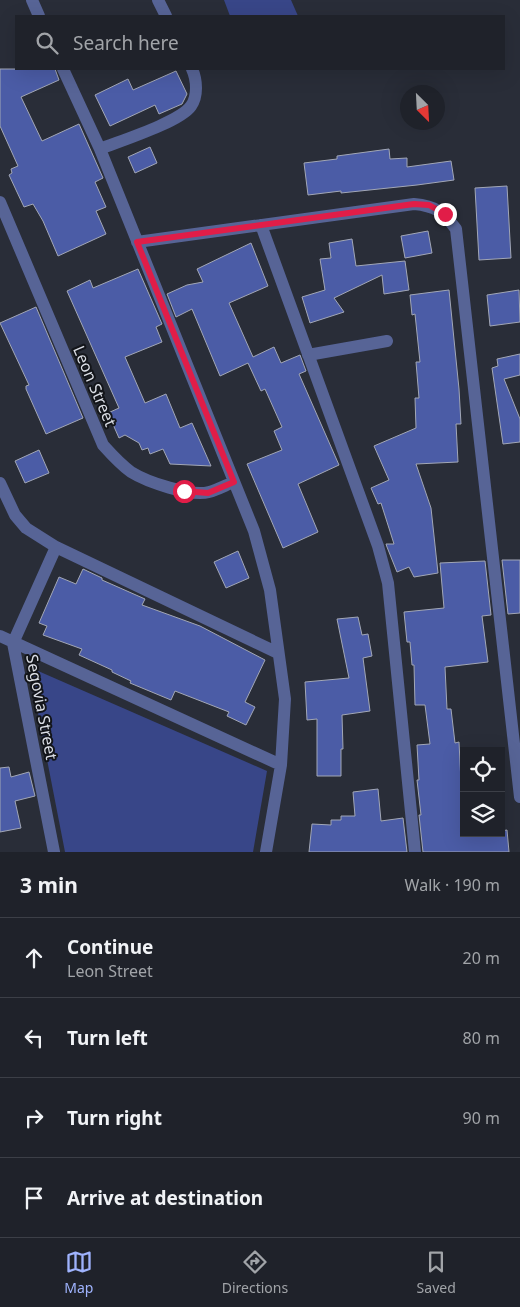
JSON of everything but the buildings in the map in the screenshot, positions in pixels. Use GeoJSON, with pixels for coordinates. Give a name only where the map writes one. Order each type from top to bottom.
{"type":"FeatureCollection","features":[{"type":"Feature","properties":{"kind":"street"},"geometry":{"type":"LineString","coordinates":[[32,0],[39,15]]}},
{"type":"Feature","properties":{"kind":"street"},"geometry":{"type":"LineString","coordinates":[[158,0],[166,15]]}},
{"type":"Feature","properties":{"kind":"street"},"geometry":{"type":"LineString","coordinates":[[63,70],[100,150],[254,530],[270,590],[285,699],[280,765],[266,852]]}},
{"type":"Feature","properties":{"kind":"street"},"geometry":{"type":"LineString","coordinates":[[100,150],[176,118],[191,106],[197,88],[192,70]]}},
{"type":"Feature","properties":{"kind":"street","name":"Leon Street"},"geometry":{"type":"LineString","coordinates":[[0,202],[103,446],[118,462],[133,473],[164,486],[184,491],[208,493],[234,482]]}},
{"type":"Feature","properties":{"kind":"street"},"geometry":{"type":"LineString","coordinates":[[137,242],[414,204],[429,205],[445,214],[456,229],[520,797]]}},
{"type":"Feature","properties":{"kind":"street"},"geometry":{"type":"LineString","coordinates":[[261,225],[378,546],[388,583],[415,852]]}},
{"type":"Feature","properties":{"kind":"street"},"geometry":{"type":"LineString","coordinates":[[308,355],[387,341]]}},
{"type":"Feature","properties":{"kind":"street"},"geometry":{"type":"LineString","coordinates":[[0,483],[15,515],[26,528],[56,547],[278,653]]}},
{"type":"Feature","properties":{"kind":"street","name":"Segovia Street"},"geometry":{"type":"LineString","coordinates":[[54,852],[13,643],[56,547]]}},
{"type":"Feature","properties":{"kind":"street"},"geometry":{"type":"LineString","coordinates":[[0,636],[280,765]]}},
{"type":"Feature","properties":{"kind":"shaded area"},"geometry":{"type":"Polygon","coordinates":[[[224,0],[291,0],[298,15],[230,15],[224,0]]]}},
{"type":"Feature","properties":{"kind":"shaded area"},"geometry":{"type":"Polygon","coordinates":[[[29,667],[267,771],[253,852],[65,852],[29,667]]]}},
{"type":"Feature","properties":{"kind":"route"},"geometry":{"type":"LineString","coordinates":[[184,491],[208,493],[234,482],[137,242],[414,204],[429,205],[445,214]]}}]}
